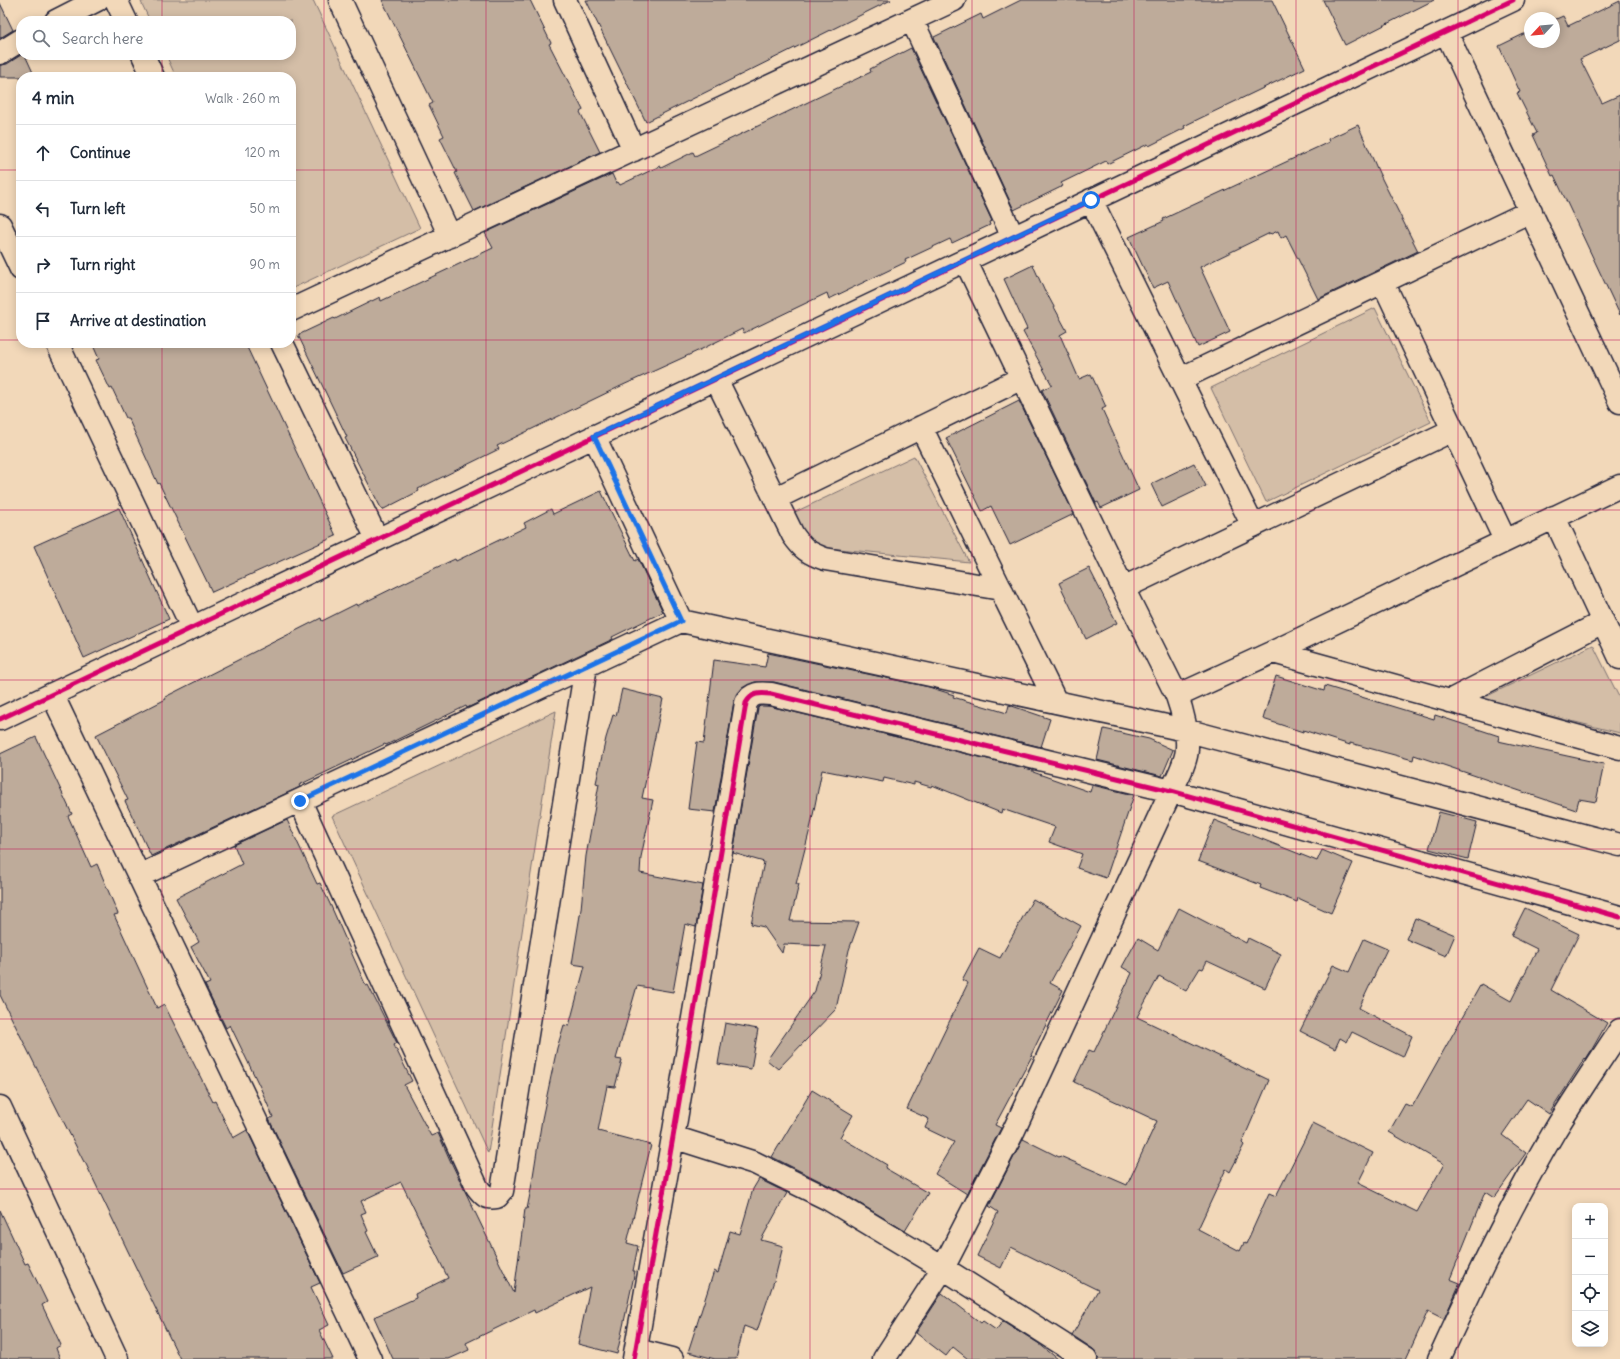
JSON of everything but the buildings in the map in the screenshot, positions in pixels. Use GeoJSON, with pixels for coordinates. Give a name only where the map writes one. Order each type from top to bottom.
{"type":"FeatureCollection","features":[{"type":"Feature","properties":{"kind":"street"},"geometry":{"type":"LineString","coordinates":[[66,16],[96,0]]}},
{"type":"Feature","properties":{"kind":"street"},"geometry":{"type":"LineString","coordinates":[[116,0],[124,16]]}},
{"type":"Feature","properties":{"kind":"street"},"geometry":{"type":"LineString","coordinates":[[340,0],[450,236]]}},
{"type":"Feature","properties":{"kind":"street"},"geometry":{"type":"LineString","coordinates":[[565,0],[634,150]]}},
{"type":"Feature","properties":{"kind":"street"},"geometry":{"type":"LineString","coordinates":[[296,308],[954,0]]}},
{"type":"Feature","properties":{"kind":"street"},"geometry":{"type":"LineString","coordinates":[[0,719],[1513,0]]}},
{"type":"Feature","properties":{"kind":"street"},"geometry":{"type":"LineString","coordinates":[[912,20],[1013,237]]}},
{"type":"Feature","properties":{"kind":"street"},"geometry":{"type":"LineString","coordinates":[[1446,32],[1620,402]]}},
{"type":"Feature","properties":{"kind":"street"},"geometry":{"type":"LineString","coordinates":[[0,53],[16,43]]}},
{"type":"Feature","properties":{"kind":"street"},"geometry":{"type":"LineString","coordinates":[[145,60],[151,72]]}},
{"type":"Feature","properties":{"kind":"street"},"geometry":{"type":"LineString","coordinates":[[1091,200],[1254,526]]}},
{"type":"Feature","properties":{"kind":"street"},"geometry":{"type":"LineString","coordinates":[[1180,379],[1531,212]]}},
{"type":"Feature","properties":{"kind":"street"},"geometry":{"type":"LineString","coordinates":[[0,225],[16,258]]}},
{"type":"Feature","properties":{"kind":"street"},"geometry":{"type":"LineString","coordinates":[[884,1359],[943,1268],[1014,1130],[1182,767],[1188,748],[1182,711],[1177,696],[1123,588],[965,260]]}},
{"type":"Feature","properties":{"kind":"street"},"geometry":{"type":"LineString","coordinates":[[1383,282],[1505,540]]}},
{"type":"Feature","properties":{"kind":"street"},"geometry":{"type":"LineString","coordinates":[[59,348],[192,627]]}},
{"type":"Feature","properties":{"kind":"street"},"geometry":{"type":"LineString","coordinates":[[284,348],[377,540]]}},
{"type":"Feature","properties":{"kind":"street"},"geometry":{"type":"LineString","coordinates":[[776,498],[1022,378]]}},
{"type":"Feature","properties":{"kind":"street"},"geometry":{"type":"LineString","coordinates":[[716,379],[793,535],[802,548],[811,554],[825,559],[1001,589]]}},
{"type":"Feature","properties":{"kind":"street"},"geometry":{"type":"LineString","coordinates":[[921,428],[1056,702]]}},
{"type":"Feature","properties":{"kind":"street"},"geometry":{"type":"LineString","coordinates":[[1123,588],[1453,430]]}},
{"type":"Feature","properties":{"kind":"street"},"geometry":{"type":"LineString","coordinates":[[594,436],[681,621]]}},
{"type":"Feature","properties":{"kind":"street"},"geometry":{"type":"LineString","coordinates":[[1177,696],[1273,652],[1620,486]]}},
{"type":"Feature","properties":{"kind":"street"},"geometry":{"type":"LineString","coordinates":[[1554,517],[1620,658]]}},
{"type":"Feature","properties":{"kind":"street"},"geometry":{"type":"LineString","coordinates":[[139,876],[681,621],[1185,730],[1620,845]]}},
{"type":"Feature","properties":{"kind":"street"},"geometry":{"type":"LineString","coordinates":[[1449,701],[1603,622]]}},
{"type":"Feature","properties":{"kind":"street"},"geometry":{"type":"LineString","coordinates":[[1273,652],[1620,748]]}},
{"type":"Feature","properties":{"kind":"street"},"geometry":{"type":"LineString","coordinates":[[300,801],[477,1187],[484,1196],[489,1199],[497,1197],[502,1191],[586,666]]}},
{"type":"Feature","properties":{"kind":"street"},"geometry":{"type":"LineString","coordinates":[[672,1359],[635,1354],[746,703],[750,696],[759,693],[771,694],[1171,791],[1620,916]]}},
{"type":"Feature","properties":{"kind":"street"},"geometry":{"type":"LineString","coordinates":[[52,694],[370,1359]]}},
{"type":"Feature","properties":{"kind":"street"},"geometry":{"type":"LineString","coordinates":[[1439,1359],[1474,1282],[1522,1190],[1555,1131],[1620,1030]]}},
{"type":"Feature","properties":{"kind":"street"},"geometry":{"type":"LineString","coordinates":[[0,1107],[117,1359]]}},
{"type":"Feature","properties":{"kind":"street"},"geometry":{"type":"LineString","coordinates":[[673,1137],[755,1163],[830,1200],[943,1268],[1086,1359]]}},
{"type":"Feature","properties":{"kind":"shaded area"},"geometry":{"type":"Polygon","coordinates":[[[146,0],[313,0],[420,228],[296,287],[296,72],[174,72],[168,60],[296,60],[296,16],[148,16],[141,2],[146,0]]]}},
{"type":"Feature","properties":{"kind":"shaded area"},"geometry":{"type":"Polygon","coordinates":[[[1375,308],[1431,422],[1266,502],[1211,388],[1375,308]]]}},
{"type":"Feature","properties":{"kind":"shaded area"},"geometry":{"type":"Polygon","coordinates":[[[914,456],[969,562],[809,546],[793,513],[914,456]]]}},
{"type":"Feature","properties":{"kind":"shaded area"},"geometry":{"type":"Polygon","coordinates":[[[1593,645],[1620,699],[1620,733],[1481,699],[1593,645]]]}},
{"type":"Feature","properties":{"kind":"shaded area"},"geometry":{"type":"Polygon","coordinates":[[[556,711],[488,1153],[332,816],[556,711]]]}},
{"type":"Feature","properties":{"kind":"cycle path"},"geometry":{"type":"LineString","coordinates":[[0,719],[1513,0]]}},
{"type":"Feature","properties":{"kind":"cycle path"},"geometry":{"type":"LineString","coordinates":[[634,1359],[746,703],[748,699],[754,695],[771,694],[1171,791],[1620,917]]}},
{"type":"Feature","properties":{"kind":"route"},"geometry":{"type":"LineString","coordinates":[[300,801],[681,621],[594,436],[1091,200]]}}]}
